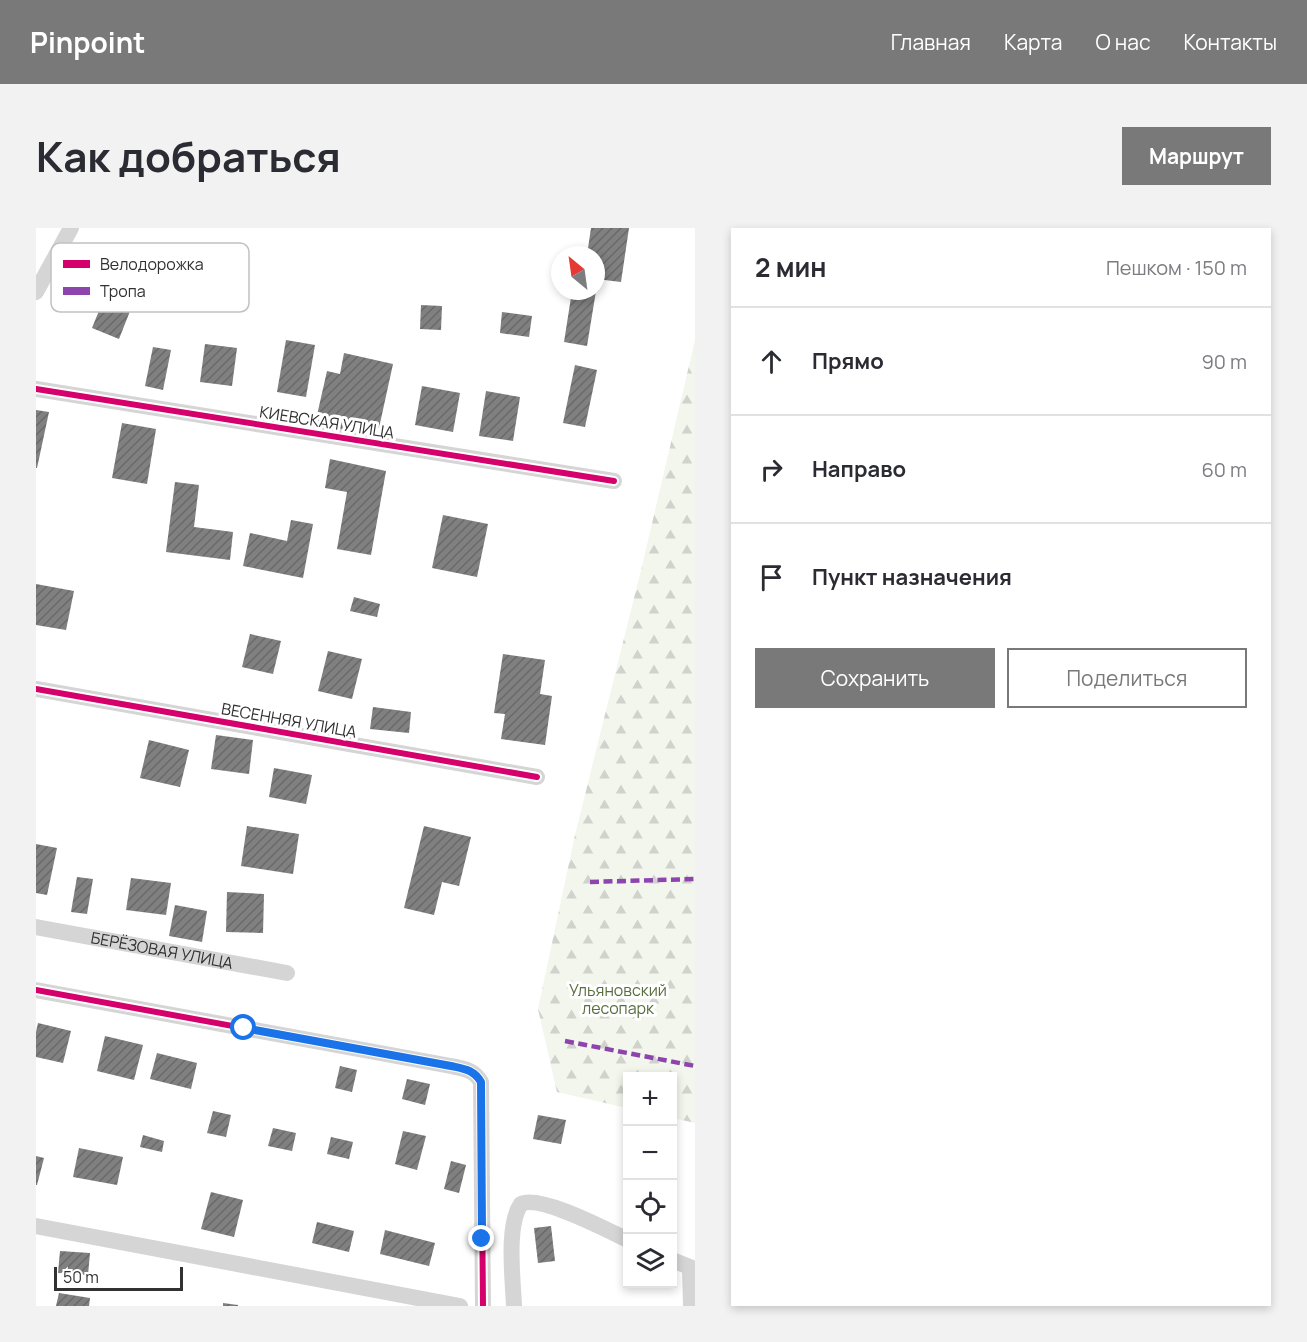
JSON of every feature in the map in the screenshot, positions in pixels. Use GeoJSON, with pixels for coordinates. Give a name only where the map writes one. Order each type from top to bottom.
{"type":"FeatureCollection","features":[{"type":"Feature","properties":{"kind":"street"},"geometry":{"type":"LineString","coordinates":[[63,243],[71,228]]}},
{"type":"Feature","properties":{"kind":"street"},"geometry":{"type":"LineString","coordinates":[[36,292],[51,265]]}},
{"type":"Feature","properties":{"kind":"street","name":"КИЕВСКАЯ УЛИЦА"},"geometry":{"type":"LineString","coordinates":[[36,389],[614,481]]}},
{"type":"Feature","properties":{"kind":"street","name":"ВЕСЕННЯЯ УЛИЦА"},"geometry":{"type":"LineString","coordinates":[[36,689],[537,777]]}},
{"type":"Feature","properties":{"kind":"street","name":"БЕРЁЗОВАЯ УЛИЦА"},"geometry":{"type":"LineString","coordinates":[[36,927],[288,973]]}},
{"type":"Feature","properties":{"kind":"street"},"geometry":{"type":"LineString","coordinates":[[36,990],[440,1064],[470,1070],[476,1074],[481,1082],[483,1306]]}},
{"type":"Feature","properties":{"kind":"street"},"geometry":{"type":"LineString","coordinates":[[514,1306],[512,1228],[515,1212],[520,1204],[532,1201],[553,1206],[623,1238]]}},
{"type":"Feature","properties":{"kind":"street"},"geometry":{"type":"LineString","coordinates":[[36,1226],[460,1306]]}},
{"type":"Feature","properties":{"kind":"street"},"geometry":{"type":"LineString","coordinates":[[677,1262],[692,1268],[691,1306]]}},
{"type":"Feature","properties":{"kind":"green space","name":"Ульяновский лесопарк"},"geometry":{"type":"Polygon","coordinates":[[[695,340],[695,1123],[677,1119],[677,1072],[623,1072],[623,1107],[557,1092],[538,1009],[575,835],[695,340]]]}},
{"type":"Feature","properties":{"kind":"building"},"geometry":{"type":"Polygon","coordinates":[[[591,228],[629,228],[621,282],[605,280],[605,246],[588,246],[591,228]]]}},
{"type":"Feature","properties":{"kind":"building"},"geometry":{"type":"Polygon","coordinates":[[[571,300],[595,300],[587,346],[564,342],[571,300]]]}},
{"type":"Feature","properties":{"kind":"building"},"geometry":{"type":"Polygon","coordinates":[[[421,305],[442,306],[441,330],[420,329],[421,305]]]}},
{"type":"Feature","properties":{"kind":"building"},"geometry":{"type":"Polygon","coordinates":[[[98,312],[130,312],[119,339],[92,328],[98,312]]]}},
{"type":"Feature","properties":{"kind":"building"},"geometry":{"type":"Polygon","coordinates":[[[502,312],[532,316],[529,337],[500,333],[502,312]]]}},
{"type":"Feature","properties":{"kind":"building"},"geometry":{"type":"Polygon","coordinates":[[[286,340],[315,345],[306,397],[277,392],[286,340]]]}},
{"type":"Feature","properties":{"kind":"building"},"geometry":{"type":"Polygon","coordinates":[[[205,344],[237,348],[232,386],[200,382],[205,344]]]}},
{"type":"Feature","properties":{"kind":"building"},"geometry":{"type":"Polygon","coordinates":[[[153,347],[171,350],[163,390],[145,386],[153,347]]]}},
{"type":"Feature","properties":{"kind":"building"},"geometry":{"type":"Polygon","coordinates":[[[344,353],[393,364],[379,428],[354,423],[352,432],[315,424],[327,371],[340,374],[344,353]]]}},
{"type":"Feature","properties":{"kind":"building"},"geometry":{"type":"Polygon","coordinates":[[[575,365],[597,370],[585,427],[563,423],[575,365]]]}},
{"type":"Feature","properties":{"kind":"building"},"geometry":{"type":"Polygon","coordinates":[[[422,386],[460,393],[453,432],[415,425],[422,386]]]}},
{"type":"Feature","properties":{"kind":"building"},"geometry":{"type":"Polygon","coordinates":[[[486,391],[520,397],[513,441],[479,436],[486,391]]]}},
{"type":"Feature","properties":{"kind":"building"},"geometry":{"type":"Polygon","coordinates":[[[36,410],[49,412],[37,468],[36,468],[36,410]]]}},
{"type":"Feature","properties":{"kind":"building"},"geometry":{"type":"Polygon","coordinates":[[[122,423],[156,429],[147,484],[112,478],[122,423]]]}},
{"type":"Feature","properties":{"kind":"building"},"geometry":{"type":"Polygon","coordinates":[[[330,459],[386,471],[371,555],[337,549],[347,492],[325,488],[330,459]]]}},
{"type":"Feature","properties":{"kind":"building"},"geometry":{"type":"Polygon","coordinates":[[[175,482],[199,485],[194,527],[233,532],[230,560],[166,552],[175,482]]]}},
{"type":"Feature","properties":{"kind":"building"},"geometry":{"type":"Polygon","coordinates":[[[443,515],[488,524],[477,577],[432,568],[443,515]]]}},
{"type":"Feature","properties":{"kind":"building"},"geometry":{"type":"Polygon","coordinates":[[[291,520],[313,524],[303,578],[243,566],[250,533],[287,541],[291,520]]]}},
{"type":"Feature","properties":{"kind":"building"},"geometry":{"type":"Polygon","coordinates":[[[36,584],[74,591],[66,630],[36,625],[36,584]]]}},
{"type":"Feature","properties":{"kind":"building"},"geometry":{"type":"Polygon","coordinates":[[[354,597],[380,604],[377,617],[350,611],[354,597]]]}},
{"type":"Feature","properties":{"kind":"building"},"geometry":{"type":"Polygon","coordinates":[[[250,634],[281,641],[273,674],[242,667],[250,634]]]}},
{"type":"Feature","properties":{"kind":"building"},"geometry":{"type":"Polygon","coordinates":[[[328,651],[362,659],[352,699],[318,691],[328,651]]]}},
{"type":"Feature","properties":{"kind":"building"},"geometry":{"type":"Polygon","coordinates":[[[503,654],[545,660],[540,694],[552,696],[545,745],[501,739],[505,714],[494,713],[503,654]]]}},
{"type":"Feature","properties":{"kind":"building"},"geometry":{"type":"Polygon","coordinates":[[[373,707],[411,712],[409,733],[370,729],[373,707]]]}},
{"type":"Feature","properties":{"kind":"building"},"geometry":{"type":"Polygon","coordinates":[[[216,735],[253,740],[249,774],[211,769],[216,735]]]}},
{"type":"Feature","properties":{"kind":"building"},"geometry":{"type":"Polygon","coordinates":[[[149,740],[189,750],[180,787],[140,778],[149,740]]]}},
{"type":"Feature","properties":{"kind":"building"},"geometry":{"type":"Polygon","coordinates":[[[274,768],[312,775],[306,804],[269,797],[274,768]]]}},
{"type":"Feature","properties":{"kind":"building"},"geometry":{"type":"Polygon","coordinates":[[[247,826],[299,834],[293,874],[241,866],[247,826]]]}},
{"type":"Feature","properties":{"kind":"building"},"geometry":{"type":"Polygon","coordinates":[[[424,826],[471,837],[459,886],[442,882],[434,915],[404,908],[424,826]]]}},
{"type":"Feature","properties":{"kind":"building"},"geometry":{"type":"Polygon","coordinates":[[[36,844],[57,848],[47,895],[36,893],[36,844]]]}},
{"type":"Feature","properties":{"kind":"building"},"geometry":{"type":"Polygon","coordinates":[[[77,877],[93,879],[87,914],[71,912],[77,877]]]}},
{"type":"Feature","properties":{"kind":"building"},"geometry":{"type":"Polygon","coordinates":[[[131,878],[171,883],[166,915],[126,910],[131,878]]]}},
{"type":"Feature","properties":{"kind":"building"},"geometry":{"type":"Polygon","coordinates":[[[227,892],[264,894],[263,933],[226,932],[227,892]]]}},
{"type":"Feature","properties":{"kind":"building"},"geometry":{"type":"Polygon","coordinates":[[[175,905],[207,911],[202,942],[169,936],[175,905]]]}},
{"type":"Feature","properties":{"kind":"building"},"geometry":{"type":"Polygon","coordinates":[[[38,1023],[71,1031],[63,1063],[36,1057],[38,1023]]]}},
{"type":"Feature","properties":{"kind":"building"},"geometry":{"type":"Polygon","coordinates":[[[105,1036],[143,1045],[134,1080],[97,1071],[105,1036]]]}},
{"type":"Feature","properties":{"kind":"building"},"geometry":{"type":"Polygon","coordinates":[[[157,1053],[197,1063],[191,1089],[150,1079],[157,1053]]]}},
{"type":"Feature","properties":{"kind":"building"},"geometry":{"type":"Polygon","coordinates":[[[340,1066],[357,1070],[352,1092],[335,1088],[340,1066]]]}},
{"type":"Feature","properties":{"kind":"building"},"geometry":{"type":"Polygon","coordinates":[[[407,1079],[430,1084],[425,1105],[402,1099],[407,1079]]]}},
{"type":"Feature","properties":{"kind":"building"},"geometry":{"type":"Polygon","coordinates":[[[213,1111],[231,1115],[226,1137],[207,1133],[213,1111]]]}},
{"type":"Feature","properties":{"kind":"building"},"geometry":{"type":"Polygon","coordinates":[[[538,1115],[566,1120],[561,1144],[533,1139],[538,1115]]]}},
{"type":"Feature","properties":{"kind":"building"},"geometry":{"type":"Polygon","coordinates":[[[273,1128],[296,1133],[292,1151],[268,1146],[273,1128]]]}},
{"type":"Feature","properties":{"kind":"building"},"geometry":{"type":"Polygon","coordinates":[[[403,1131],[426,1136],[417,1170],[395,1164],[403,1131]]]}},
{"type":"Feature","properties":{"kind":"building"},"geometry":{"type":"Polygon","coordinates":[[[143,1135],[164,1141],[162,1152],[140,1147],[143,1135]]]}},
{"type":"Feature","properties":{"kind":"building"},"geometry":{"type":"Polygon","coordinates":[[[331,1137],[353,1142],[349,1159],[327,1154],[331,1137]]]}},
{"type":"Feature","properties":{"kind":"building"},"geometry":{"type":"Polygon","coordinates":[[[79,1148],[123,1157],[117,1185],[73,1177],[79,1148]]]}},
{"type":"Feature","properties":{"kind":"building"},"geometry":{"type":"Polygon","coordinates":[[[36,1156],[44,1158],[37,1185],[36,1185],[36,1156]]]}},
{"type":"Feature","properties":{"kind":"building"},"geometry":{"type":"Polygon","coordinates":[[[451,1161],[466,1165],[459,1193],[444,1189],[451,1161]]]}},
{"type":"Feature","properties":{"kind":"building"},"geometry":{"type":"Polygon","coordinates":[[[211,1192],[243,1200],[234,1237],[201,1229],[211,1192]]]}},
{"type":"Feature","properties":{"kind":"building"},"geometry":{"type":"Polygon","coordinates":[[[317,1222],[354,1231],[349,1252],[312,1243],[317,1222]]]}},
{"type":"Feature","properties":{"kind":"building"},"geometry":{"type":"Polygon","coordinates":[[[551,1226],[555,1261],[538,1263],[534,1228],[551,1226]]]}},
{"type":"Feature","properties":{"kind":"building"},"geometry":{"type":"Polygon","coordinates":[[[385,1230],[435,1243],[429,1266],[380,1254],[385,1230]]]}},
{"type":"Feature","properties":{"kind":"building"},"geometry":{"type":"Polygon","coordinates":[[[60,1251],[90,1253],[88,1275],[58,1273],[60,1251]]]}},
{"type":"Feature","properties":{"kind":"building"},"geometry":{"type":"Polygon","coordinates":[[[59,1293],[90,1298],[89,1306],[56,1306],[59,1293]]]}},
{"type":"Feature","properties":{"kind":"building"},"geometry":{"type":"Polygon","coordinates":[[[223,1303],[238,1305],[238,1306],[223,1306],[223,1303]]]}},
{"type":"Feature","properties":{"kind":"marked path"},"geometry":{"type":"LineString","coordinates":[[590,882],[695,879]]}},
{"type":"Feature","properties":{"kind":"marked path"},"geometry":{"type":"LineString","coordinates":[[565,1041],[695,1066]]}},
{"type":"Feature","properties":{"kind":"cycle path"},"geometry":{"type":"LineString","coordinates":[[36,389],[614,481]]}},
{"type":"Feature","properties":{"kind":"cycle path"},"geometry":{"type":"LineString","coordinates":[[36,689],[537,777]]}},
{"type":"Feature","properties":{"kind":"cycle path"},"geometry":{"type":"LineString","coordinates":[[36,990],[451,1066],[472,1072],[481,1082],[483,1306]]}},
{"type":"Feature","properties":{"kind":"route"},"geometry":{"type":"LineString","coordinates":[[244,1028],[451,1066],[470,1070],[476,1074],[481,1082],[482,1239]]}}]}
